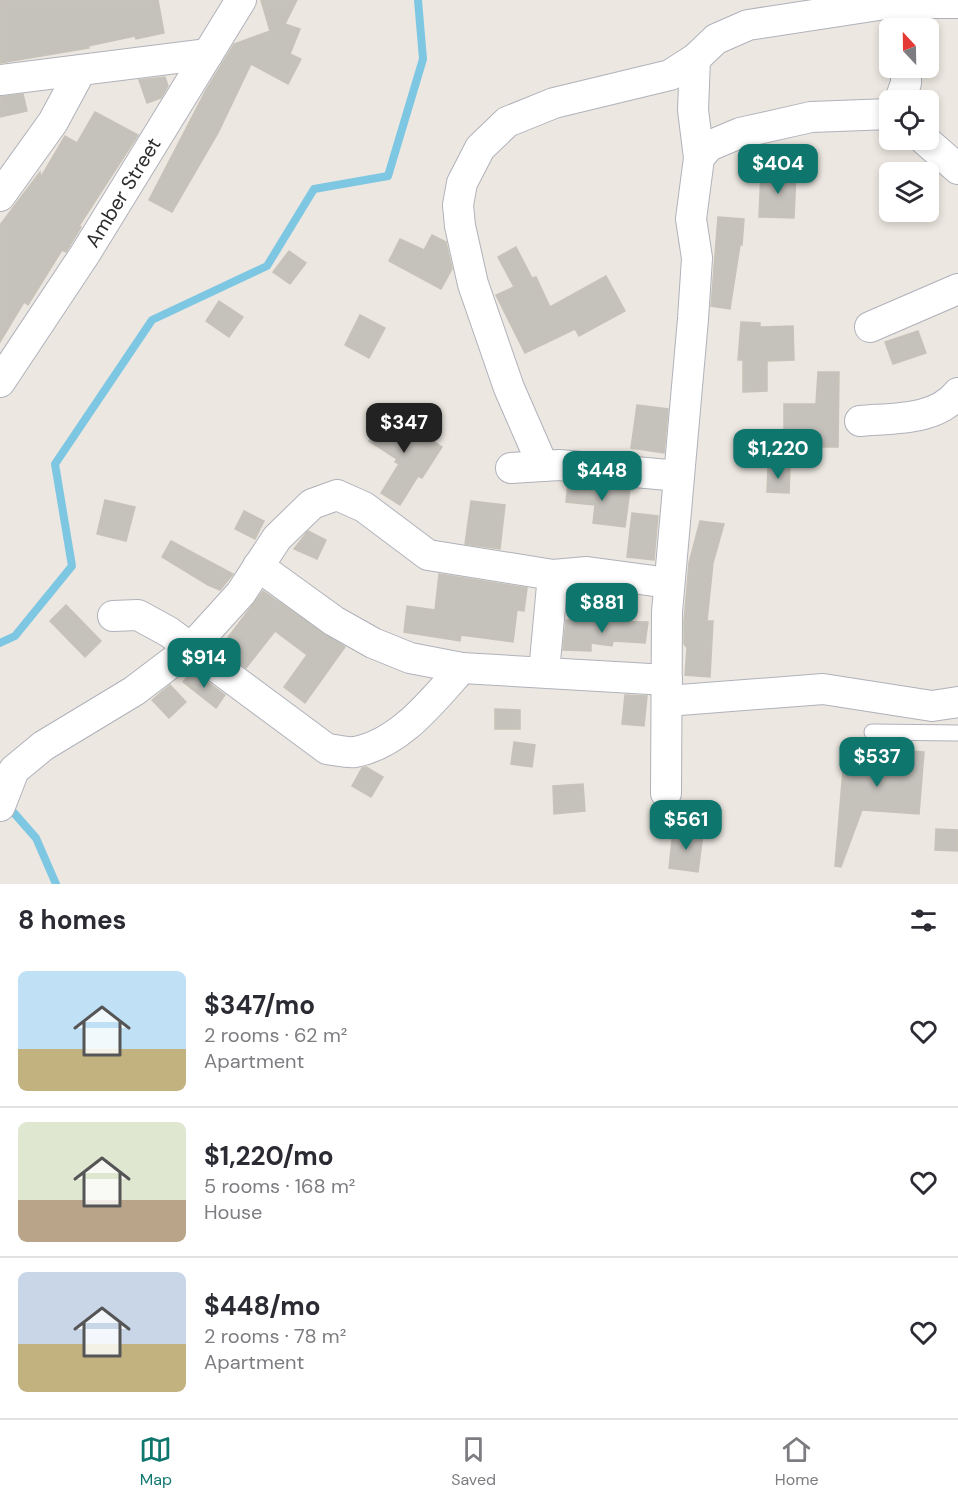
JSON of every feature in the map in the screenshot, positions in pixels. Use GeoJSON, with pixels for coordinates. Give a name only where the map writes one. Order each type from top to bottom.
{"type":"FeatureCollection","features":[{"type":"Feature","properties":{"kind":"street","name":"Amber Street"},"geometry":{"type":"LineString","coordinates":[[0,382],[85,254],[241,0]]}},
{"type":"Feature","properties":{"kind":"street"},"geometry":{"type":"LineString","coordinates":[[543,466],[509,388],[473,284],[460,226],[458,205],[462,183],[480,148],[507,122],[554,103],[670,75],[695,59],[716,39],[748,25],[892,3],[907,16],[958,3]]}},
{"type":"Feature","properties":{"kind":"street"},"geometry":{"type":"LineString","coordinates":[[0,80],[208,54]]}},
{"type":"Feature","properties":{"kind":"street"},"geometry":{"type":"LineString","coordinates":[[666,793],[669,583],[697,258],[691,219],[699,158],[693,110],[695,59]]}},
{"type":"Feature","properties":{"kind":"street"},"geometry":{"type":"LineString","coordinates":[[0,196],[53,122],[81,70]]}},
{"type":"Feature","properties":{"kind":"street"},"geometry":{"type":"LineString","coordinates":[[699,158],[709,146],[740,133],[811,117],[879,114]]}},
{"type":"Feature","properties":{"kind":"street"},"geometry":{"type":"LineString","coordinates":[[937,150],[958,168]]}},
{"type":"Feature","properties":{"kind":"street"},"geometry":{"type":"LineString","coordinates":[[870,327],[958,289]]}},
{"type":"Feature","properties":{"kind":"street"},"geometry":{"type":"LineString","coordinates":[[860,421],[936,411],[950,403],[958,393]]}},
{"type":"Feature","properties":{"kind":"street"},"geometry":{"type":"LineString","coordinates":[[511,468],[543,466],[679,476]]}},
{"type":"Feature","properties":{"kind":"street"},"geometry":{"type":"LineString","coordinates":[[0,806],[14,770],[43,746],[134,691],[192,647],[241,593],[277,538],[312,504],[337,495],[364,507],[428,555],[554,575],[587,572],[669,583]]}},
{"type":"Feature","properties":{"kind":"street"},"geometry":{"type":"LineString","coordinates":[[258,566],[334,621],[372,642],[410,658],[462,668],[544,672],[667,691],[823,689],[932,706],[958,702]]}},
{"type":"Feature","properties":{"kind":"street"},"geometry":{"type":"LineString","coordinates":[[544,672],[554,575]]}},
{"type":"Feature","properties":{"kind":"street"},"geometry":{"type":"LineString","coordinates":[[113,616],[138,615],[192,647],[327,749],[353,752],[378,746],[418,717],[462,668]]}},
{"type":"Feature","properties":{"kind":"lane"},"geometry":{"type":"LineString","coordinates":[[872,732],[958,734]]}},
{"type":"Feature","properties":{"kind":"building"},"geometry":{"type":"Polygon","coordinates":[[[0,0],[158,0],[164,33],[136,39],[135,36],[88,46],[89,48],[0,63],[0,0]]]}},
{"type":"Feature","properties":{"kind":"building"},"geometry":{"type":"Polygon","coordinates":[[[261,0],[297,0],[285,24],[300,29],[290,54],[301,59],[288,84],[251,64],[218,133],[172,212],[149,200],[206,90],[234,44],[270,31],[261,0]]]}},
{"type":"Feature","properties":{"kind":"building"},"geometry":{"type":"Polygon","coordinates":[[[165,77],[168,86],[161,98],[147,103],[139,80],[165,77]]]}},
{"type":"Feature","properties":{"kind":"building"},"geometry":{"type":"Polygon","coordinates":[[[23,94],[27,111],[0,117],[0,97],[23,94]]]}},
{"type":"Feature","properties":{"kind":"building"},"geometry":{"type":"Polygon","coordinates":[[[95,112],[138,135],[79,226],[81,227],[66,252],[62,250],[28,305],[24,302],[0,342],[0,225],[40,172],[41,177],[65,136],[77,143],[95,112]]]}},
{"type":"Feature","properties":{"kind":"building"},"geometry":{"type":"Polygon","coordinates":[[[761,171],[796,172],[794,218],[759,217],[761,171]]]}},
{"type":"Feature","properties":{"kind":"building"},"geometry":{"type":"Polygon","coordinates":[[[718,217],[744,219],[742,245],[740,245],[730,309],[711,306],[718,217]]]}},
{"type":"Feature","properties":{"kind":"building"},"geometry":{"type":"Polygon","coordinates":[[[432,235],[446,242],[452,269],[441,289],[389,261],[400,239],[424,250],[432,235]]]}},
{"type":"Feature","properties":{"kind":"building"},"geometry":{"type":"Polygon","coordinates":[[[516,247],[532,278],[536,277],[550,307],[606,276],[625,311],[579,336],[575,329],[525,353],[496,295],[514,287],[498,257],[516,247]]]}},
{"type":"Feature","properties":{"kind":"building"},"geometry":{"type":"Polygon","coordinates":[[[289,251],[306,263],[290,284],[273,272],[289,251]]]}},
{"type":"Feature","properties":{"kind":"building"},"geometry":{"type":"Polygon","coordinates":[[[219,301],[243,317],[229,337],[206,321],[219,301]]]}},
{"type":"Feature","properties":{"kind":"building"},"geometry":{"type":"Polygon","coordinates":[[[360,315],[385,328],[369,358],[345,345],[360,315]]]}},
{"type":"Feature","properties":{"kind":"building"},"geometry":{"type":"Polygon","coordinates":[[[741,322],[760,323],[760,327],[793,326],[794,360],[767,361],[767,391],[743,392],[743,360],[738,360],[741,322]]]}},
{"type":"Feature","properties":{"kind":"building"},"geometry":{"type":"Polygon","coordinates":[[[918,331],[926,353],[893,364],[885,342],[918,331]]]}},
{"type":"Feature","properties":{"kind":"building"},"geometry":{"type":"Polygon","coordinates":[[[818,372],[839,372],[838,447],[784,447],[784,404],[816,404],[818,372]]]}},
{"type":"Feature","properties":{"kind":"building"},"geometry":{"type":"Polygon","coordinates":[[[637,405],[668,409],[664,453],[631,448],[637,405]]]}},
{"type":"Feature","properties":{"kind":"building"},"geometry":{"type":"Polygon","coordinates":[[[389,411],[442,447],[422,478],[418,476],[400,505],[381,493],[399,464],[395,462],[397,459],[369,441],[389,411]]]}},
{"type":"Feature","properties":{"kind":"building"},"geometry":{"type":"Polygon","coordinates":[[[768,467],[790,468],[789,493],[767,492],[768,467]]]}},
{"type":"Feature","properties":{"kind":"building"},"geometry":{"type":"Polygon","coordinates":[[[568,483],[630,489],[625,527],[593,523],[595,505],[566,502],[568,483]]]}},
{"type":"Feature","properties":{"kind":"building"},"geometry":{"type":"Polygon","coordinates":[[[105,500],[135,507],[126,541],[97,534],[105,500]]]}},
{"type":"Feature","properties":{"kind":"building"},"geometry":{"type":"Polygon","coordinates":[[[471,501],[505,505],[500,549],[465,544],[471,501]]]}},
{"type":"Feature","properties":{"kind":"building"},"geometry":{"type":"Polygon","coordinates":[[[244,511],[264,521],[255,539],[235,529],[244,511]]]}},
{"type":"Feature","properties":{"kind":"building"},"geometry":{"type":"Polygon","coordinates":[[[632,513],[658,516],[654,560],[627,557],[632,513]]]}},
{"type":"Feature","properties":{"kind":"building"},"geometry":{"type":"Polygon","coordinates":[[[700,521],[724,524],[713,563],[707,621],[713,621],[710,677],[685,675],[687,648],[684,644],[684,622],[689,563],[700,521]]]}},
{"type":"Feature","properties":{"kind":"building"},"geometry":{"type":"Polygon","coordinates":[[[308,531],[326,540],[317,559],[294,549],[308,531]]]}},
{"type":"Feature","properties":{"kind":"building"},"geometry":{"type":"Polygon","coordinates":[[[171,541],[233,574],[220,590],[208,585],[162,557],[171,541]]]}},
{"type":"Feature","properties":{"kind":"building"},"geometry":{"type":"Polygon","coordinates":[[[439,574],[527,588],[524,611],[517,610],[513,642],[461,635],[460,641],[404,632],[407,606],[435,610],[439,574]]]}},
{"type":"Feature","properties":{"kind":"building"},"geometry":{"type":"Polygon","coordinates":[[[263,591],[345,647],[305,703],[284,687],[307,655],[275,631],[246,668],[220,648],[263,591]]]}},
{"type":"Feature","properties":{"kind":"building"},"geometry":{"type":"Polygon","coordinates":[[[66,605],[101,641],[85,657],[50,621],[66,605]]]}},
{"type":"Feature","properties":{"kind":"building"},"geometry":{"type":"Polygon","coordinates":[[[566,620],[648,622],[645,643],[613,641],[612,646],[591,643],[591,651],[563,650],[566,620]]]}},
{"type":"Feature","properties":{"kind":"building"},"geometry":{"type":"Polygon","coordinates":[[[192,671],[225,695],[216,708],[183,682],[192,671]]]}},
{"type":"Feature","properties":{"kind":"building"},"geometry":{"type":"Polygon","coordinates":[[[170,685],[186,702],[169,718],[152,700],[170,685]]]}},
{"type":"Feature","properties":{"kind":"building"},"geometry":{"type":"Polygon","coordinates":[[[625,695],[647,696],[644,726],[622,724],[625,695]]]}},
{"type":"Feature","properties":{"kind":"building"},"geometry":{"type":"Polygon","coordinates":[[[495,709],[520,710],[520,729],[495,729],[495,709]]]}},
{"type":"Feature","properties":{"kind":"building"},"geometry":{"type":"Polygon","coordinates":[[[514,742],[535,745],[532,767],[511,764],[514,742]]]}},
{"type":"Feature","properties":{"kind":"building"},"geometry":{"type":"Polygon","coordinates":[[[845,746],[924,752],[919,814],[862,810],[841,867],[835,866],[845,746]]]}},
{"type":"Feature","properties":{"kind":"building"},"geometry":{"type":"Polygon","coordinates":[[[366,767],[383,777],[371,797],[352,786],[362,768],[366,767]]]}},
{"type":"Feature","properties":{"kind":"building"},"geometry":{"type":"Polygon","coordinates":[[[583,784],[585,811],[554,814],[553,786],[583,784]]]}},
{"type":"Feature","properties":{"kind":"building"},"geometry":{"type":"Polygon","coordinates":[[[936,829],[958,830],[958,851],[935,850],[936,829]]]}},
{"type":"Feature","properties":{"kind":"building"},"geometry":{"type":"Polygon","coordinates":[[[673,831],[703,834],[698,872],[669,868],[673,831]]]}},
{"type":"Feature","properties":{"kind":"waterway"},"geometry":{"type":"LineString","coordinates":[[0,643],[15,636],[72,566],[55,464],[152,320],[267,266],[314,189],[388,176],[423,59],[418,0]]}},
{"type":"Feature","properties":{"kind":"waterway"},"geometry":{"type":"LineString","coordinates":[[7,805],[36,838],[56,884]]}}]}
